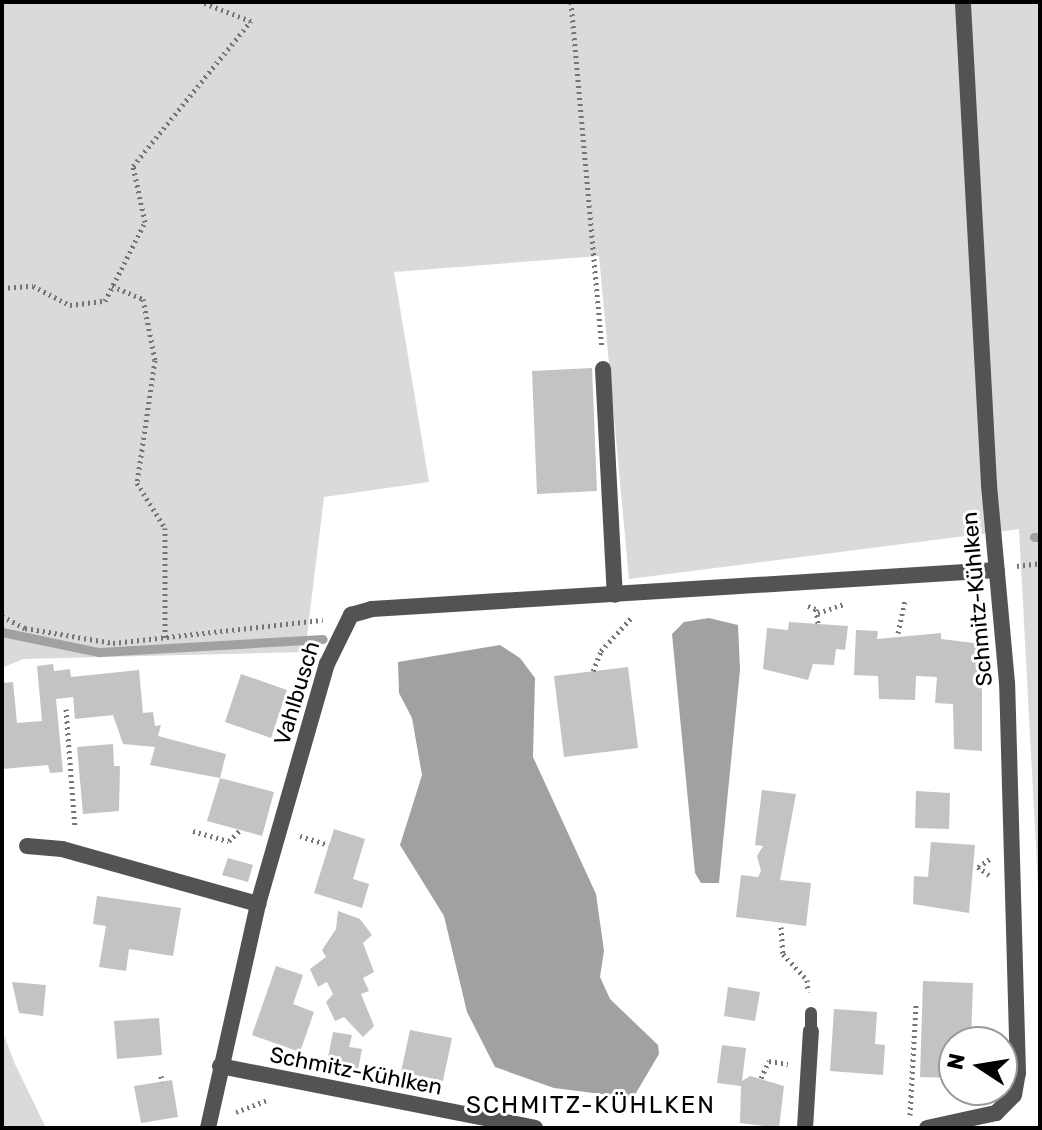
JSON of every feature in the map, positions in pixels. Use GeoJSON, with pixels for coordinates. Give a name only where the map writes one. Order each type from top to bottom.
{"type":"FeatureCollection","features":[{"type":"Feature","properties":{"kind":"street","name":"Schmitz-Kühlken"},"geometry":{"type":"LineString","coordinates":[[927,1128],[996,1113],[1014,1095],[1018,1073],[1007,683],[997,570],[963,2]]}},
{"type":"Feature","properties":{"kind":"street"},"geometry":{"type":"LineString","coordinates":[[603,369],[615,595]]}},
{"type":"Feature","properties":{"kind":"street"},"geometry":{"type":"LineString","coordinates":[[351,615],[372,609],[997,570]]}},
{"type":"Feature","properties":{"kind":"street","name":"Vahlbusch"},"geometry":{"type":"LineString","coordinates":[[208,1128],[258,904],[327,664],[351,615]]}},
{"type":"Feature","properties":{"kind":"street"},"geometry":{"type":"LineString","coordinates":[[27,846],[77,853],[258,904]]}},
{"type":"Feature","properties":{"kind":"street"},"geometry":{"type":"LineString","coordinates":[[805,1128],[811,1031]]}},
{"type":"Feature","properties":{"kind":"street","name":"Schmitz-Kühlken"},"geometry":{"type":"LineString","coordinates":[[220,1066],[485,1124],[535,1128]]}},
{"type":"Feature","properties":{"kind":"lane"},"geometry":{"type":"LineString","coordinates":[[811,1013],[811,1031]]}},
{"type":"Feature","properties":{"kind":"path"},"geometry":{"type":"LineString","coordinates":[[2,288],[33,286],[70,305],[105,301],[145,222],[133,166],[251,21],[201,2]]}},
{"type":"Feature","properties":{"kind":"path"},"geometry":{"type":"LineString","coordinates":[[571,2],[603,369]]}},
{"type":"Feature","properties":{"kind":"path"},"geometry":{"type":"LineString","coordinates":[[112,286],[143,299],[155,360],[137,483],[165,528],[165,640]]}},
{"type":"Feature","properties":{"kind":"path"},"geometry":{"type":"LineString","coordinates":[[898,633],[909,574]]}},
{"type":"Feature","properties":{"kind":"path"},"geometry":{"type":"LineString","coordinates":[[593,671],[601,651],[654,592]]}},
{"type":"Feature","properties":{"kind":"path"},"geometry":{"type":"LineString","coordinates":[[799,606],[816,609],[818,624]]}},
{"type":"Feature","properties":{"kind":"path"},"geometry":{"type":"LineString","coordinates":[[2,616],[68,637],[113,643],[165,640],[351,615]]}},
{"type":"Feature","properties":{"kind":"path"},"geometry":{"type":"LineString","coordinates":[[66,709],[77,853]]}},
{"type":"Feature","properties":{"kind":"path"},"geometry":{"type":"LineString","coordinates":[[193,831],[229,841],[240,830]]}},
{"type":"Feature","properties":{"kind":"path"},"geometry":{"type":"LineString","coordinates":[[781,927],[783,954],[807,980],[811,1013]]}},
{"type":"Feature","properties":{"kind":"path"},"geometry":{"type":"LineString","coordinates":[[909,1128],[916,1003]]}},
{"type":"Feature","properties":{"kind":"path"},"geometry":{"type":"LineString","coordinates":[[761,1078],[769,1061],[809,1068]]}},
{"type":"Feature","properties":{"kind":"path"},"geometry":{"type":"LineString","coordinates":[[230,1115],[302,1082]]}},
{"type":"Feature","properties":{"kind":"shaded area"},"geometry":{"type":"Polygon","coordinates":[[[2,2],[1040,2],[1040,922],[1019,529],[629,579],[599,256],[394,272],[429,482],[324,497],[305,652],[23,659],[2,668],[2,2]]]}},
{"type":"Feature","properties":{"kind":"shaded area"},"geometry":{"type":"Polygon","coordinates":[[[709,618],[738,625],[740,670],[719,883],[701,883],[695,873],[672,634],[684,622],[709,618]]]}},
{"type":"Feature","properties":{"kind":"shaded area"},"geometry":{"type":"Polygon","coordinates":[[[500,645],[520,658],[535,678],[533,757],[596,894],[604,951],[600,977],[610,999],[658,1045],[659,1054],[633,1098],[554,1088],[495,1067],[467,1012],[444,916],[400,845],[422,775],[412,718],[399,693],[398,662],[500,645]]]}},
{"type":"Feature","properties":{"kind":"shaded area"},"geometry":{"type":"Polygon","coordinates":[[[2,1030],[15,1064],[46,1128],[2,1128],[2,1030]]]}},
{"type":"Feature","properties":{"kind":"building"},"geometry":{"type":"Polygon","coordinates":[[[592,368],[597,491],[537,494],[532,371],[592,368]]]}},
{"type":"Feature","properties":{"kind":"building"},"geometry":{"type":"Polygon","coordinates":[[[789,622],[848,626],[845,650],[836,649],[834,665],[813,664],[808,680],[763,669],[767,628],[788,630],[789,622]]]}},
{"type":"Feature","properties":{"kind":"building"},"geometry":{"type":"Polygon","coordinates":[[[856,630],[878,631],[877,639],[941,633],[941,639],[982,644],[982,751],[954,749],[953,704],[935,703],[937,677],[916,676],[915,700],[879,699],[878,676],[854,675],[856,630]]]}},
{"type":"Feature","properties":{"kind":"building"},"geometry":{"type":"Polygon","coordinates":[[[53,664],[54,671],[70,669],[71,677],[139,670],[143,713],[153,712],[155,726],[161,725],[158,736],[226,754],[220,778],[150,765],[155,747],[123,744],[113,715],[75,719],[73,697],[56,699],[63,772],[50,773],[48,765],[2,769],[2,683],[13,682],[17,723],[42,721],[37,666],[53,664]]]}},
{"type":"Feature","properties":{"kind":"building"},"geometry":{"type":"Polygon","coordinates":[[[628,667],[638,748],[564,757],[554,676],[628,667]]]}},
{"type":"Feature","properties":{"kind":"building"},"geometry":{"type":"Polygon","coordinates":[[[241,674],[287,690],[271,738],[225,722],[241,674]]]}},
{"type":"Feature","properties":{"kind":"building"},"geometry":{"type":"Polygon","coordinates":[[[113,744],[114,766],[120,766],[119,811],[83,814],[77,747],[113,744]]]}},
{"type":"Feature","properties":{"kind":"building"},"geometry":{"type":"Polygon","coordinates":[[[220,778],[274,792],[262,836],[207,821],[220,778]]]}},
{"type":"Feature","properties":{"kind":"building"},"geometry":{"type":"Polygon","coordinates":[[[762,790],[796,794],[780,880],[811,883],[806,926],[736,917],[741,875],[758,877],[761,871],[757,856],[763,846],[755,845],[762,790]]]}},
{"type":"Feature","properties":{"kind":"building"},"geometry":{"type":"Polygon","coordinates":[[[916,791],[950,793],[949,829],[915,828],[916,791]]]}},
{"type":"Feature","properties":{"kind":"building"},"geometry":{"type":"Polygon","coordinates":[[[334,829],[365,839],[353,879],[369,884],[362,908],[314,893],[334,829]]]}},
{"type":"Feature","properties":{"kind":"building"},"geometry":{"type":"Polygon","coordinates":[[[931,842],[975,845],[969,913],[913,904],[914,876],[928,877],[931,842]]]}},
{"type":"Feature","properties":{"kind":"building"},"geometry":{"type":"Polygon","coordinates":[[[228,858],[253,865],[248,882],[222,875],[228,858]]]}},
{"type":"Feature","properties":{"kind":"building"},"geometry":{"type":"Polygon","coordinates":[[[97,896],[181,908],[173,956],[129,949],[126,971],[99,967],[106,926],[93,924],[97,896]]]}},
{"type":"Feature","properties":{"kind":"building"},"geometry":{"type":"Polygon","coordinates":[[[338,911],[360,919],[372,935],[363,943],[374,972],[363,978],[369,991],[361,994],[374,1026],[363,1037],[344,1017],[335,1021],[326,1002],[333,994],[327,982],[318,987],[310,969],[326,957],[322,950],[336,929],[338,911]]]}},
{"type":"Feature","properties":{"kind":"building"},"geometry":{"type":"Polygon","coordinates":[[[276,966],[303,975],[293,1004],[314,1012],[300,1052],[252,1035],[276,966]]]}},
{"type":"Feature","properties":{"kind":"building"},"geometry":{"type":"Polygon","coordinates":[[[923,981],[973,983],[972,1026],[938,1026],[938,1078],[920,1077],[923,981]]]}},
{"type":"Feature","properties":{"kind":"building"},"geometry":{"type":"Polygon","coordinates":[[[12,982],[46,985],[43,1016],[19,1013],[12,982]]]}},
{"type":"Feature","properties":{"kind":"building"},"geometry":{"type":"Polygon","coordinates":[[[728,987],[760,992],[755,1021],[724,1016],[728,987]]]}},
{"type":"Feature","properties":{"kind":"building"},"geometry":{"type":"Polygon","coordinates":[[[834,1009],[877,1012],[875,1044],[885,1045],[883,1075],[830,1071],[834,1009]]]}},
{"type":"Feature","properties":{"kind":"building"},"geometry":{"type":"Polygon","coordinates":[[[159,1018],[162,1055],[117,1059],[114,1021],[159,1018]]]}},
{"type":"Feature","properties":{"kind":"building"},"geometry":{"type":"Polygon","coordinates":[[[410,1030],[452,1038],[443,1081],[401,1072],[410,1030]]]}},
{"type":"Feature","properties":{"kind":"building"},"geometry":{"type":"Polygon","coordinates":[[[333,1032],[352,1035],[349,1047],[362,1049],[357,1075],[326,1068],[333,1032]]]}},
{"type":"Feature","properties":{"kind":"building"},"geometry":{"type":"Polygon","coordinates":[[[722,1045],[746,1048],[742,1081],[750,1076],[784,1086],[779,1128],[740,1123],[741,1086],[717,1083],[722,1045]]]}},
{"type":"Feature","properties":{"kind":"building"},"geometry":{"type":"Polygon","coordinates":[[[172,1080],[178,1117],[141,1123],[134,1086],[172,1080]]]}},
{"type":"Feature","properties":{"kind":"waterway"},"geometry":{"type":"LineString","coordinates":[[1034,537],[1040,537]]}},
{"type":"Feature","properties":{"kind":"waterway"},"geometry":{"type":"LineString","coordinates":[[2,632],[99,652],[323,639]]}},
{"type":"Feature","properties":{"kind":"district","name":"SCHMITZ-KÜHLKEN"},"geometry":{"type":"Point","coordinates":[591,1106]}}]}
